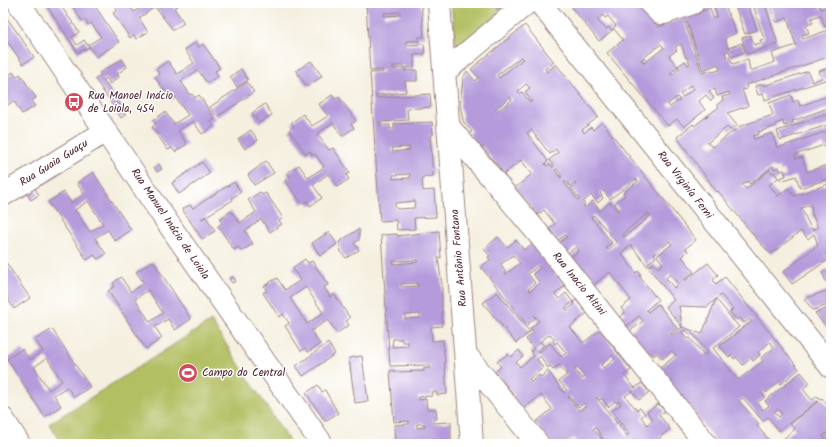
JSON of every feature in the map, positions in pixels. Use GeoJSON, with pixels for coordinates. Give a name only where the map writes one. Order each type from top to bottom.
{"type":"FeatureCollection","features":[{"type":"Feature","properties":{"kind":"street","name":"Rua Manuel Inácio de Loiola"},"geometry":{"type":"LineString","coordinates":[[19,3],[322,444]]}},
{"type":"Feature","properties":{"kind":"street","name":"Rua Antônio Fontana"},"geometry":{"type":"LineString","coordinates":[[438,3],[467,356],[472,444]]}},
{"type":"Feature","properties":{"kind":"street"},"geometry":{"type":"LineString","coordinates":[[444,72],[527,3]]}},
{"type":"Feature","properties":{"kind":"street","name":"Rua Virginía Ferni"},"geometry":{"type":"LineString","coordinates":[[540,3],[831,367]]}},
{"type":"Feature","properties":{"kind":"street"},"geometry":{"type":"LineString","coordinates":[[655,8],[664,13],[693,3]]}},
{"type":"Feature","properties":{"kind":"street","name":"Rua Inacio Altini"},"geometry":{"type":"LineString","coordinates":[[449,127],[541,237],[706,444]]}},
{"type":"Feature","properties":{"kind":"street","name":"Rua Guaia Guaçu"},"geometry":{"type":"LineString","coordinates":[[3,195],[106,131]]}},
{"type":"Feature","properties":{"kind":"street"},"geometry":{"type":"LineString","coordinates":[[467,356],[538,444]]}},
{"type":"Feature","properties":{"kind":"street"},"geometry":{"type":"LineString","coordinates":[[3,419],[19,444]]}},
{"type":"Feature","properties":{"kind":"green space"},"geometry":{"type":"Polygon","coordinates":[[[451,3],[507,3],[506,8],[456,50],[451,3]]]}},
{"type":"Feature","properties":{"kind":"green space","name":"Campo do Central"},"geometry":{"type":"Polygon","coordinates":[[[211,321],[291,444],[62,444],[49,424],[211,321]]]}},
{"type":"Feature","properties":{"kind":"building"},"geometry":{"type":"Polygon","coordinates":[[[45,3],[59,3],[79,32],[72,37],[77,45],[84,40],[89,47],[78,53],[45,3]]]}},
{"type":"Feature","properties":{"kind":"building"},"geometry":{"type":"Polygon","coordinates":[[[70,3],[93,3],[119,42],[96,57],[88,45],[101,37],[91,23],[88,25],[85,19],[82,21],[70,3]]]}},
{"type":"Feature","properties":{"kind":"building"},"geometry":{"type":"Polygon","coordinates":[[[113,3],[128,3],[134,12],[147,3],[176,3],[178,6],[174,8],[184,23],[173,30],[155,7],[139,18],[148,32],[136,39],[134,35],[130,38],[113,13],[117,11],[113,3]]]}},
{"type":"Feature","properties":{"kind":"building"},"geometry":{"type":"Polygon","coordinates":[[[366,3],[421,3],[424,37],[419,37],[419,41],[406,41],[406,45],[424,44],[425,54],[414,55],[414,68],[405,68],[405,71],[417,70],[417,81],[405,81],[406,92],[376,95],[376,98],[430,94],[431,107],[407,109],[408,120],[380,122],[380,125],[390,125],[390,129],[394,129],[394,124],[432,122],[433,135],[430,135],[433,176],[423,177],[422,179],[423,191],[434,190],[436,217],[414,218],[415,229],[397,230],[396,220],[380,221],[370,73],[383,72],[383,70],[370,71],[366,3]],[[400,12],[384,13],[384,16],[400,15],[400,12]],[[393,66],[393,69],[404,68],[404,66],[393,66]],[[409,147],[392,148],[393,152],[410,150],[409,147]],[[410,174],[393,175],[393,179],[410,178],[410,174]],[[415,201],[395,203],[397,209],[414,208],[415,201]]]}},
{"type":"Feature","properties":{"kind":"building"},"geometry":{"type":"Polygon","coordinates":[[[497,3],[507,3],[498,10],[494,6],[497,3]]]}},
{"type":"Feature","properties":{"kind":"building"},"geometry":{"type":"Polygon","coordinates":[[[571,3],[639,3],[659,27],[710,8],[713,18],[717,16],[714,7],[724,3],[736,33],[725,38],[728,48],[742,43],[745,52],[731,57],[729,51],[725,52],[727,58],[729,57],[733,64],[748,59],[750,71],[775,62],[772,53],[796,45],[787,18],[776,22],[769,3],[817,3],[821,9],[831,6],[831,25],[825,27],[821,15],[811,18],[813,23],[806,25],[809,33],[802,35],[803,39],[831,29],[831,56],[746,85],[747,89],[742,90],[748,106],[727,113],[738,127],[773,115],[769,103],[791,95],[793,102],[798,100],[800,106],[831,95],[831,107],[792,121],[793,123],[784,126],[783,121],[775,124],[776,126],[758,132],[759,134],[753,136],[754,139],[772,133],[777,148],[831,130],[831,147],[825,149],[824,145],[795,155],[796,159],[802,157],[807,172],[830,164],[831,178],[800,188],[796,176],[781,181],[779,178],[786,176],[784,170],[780,171],[779,167],[774,169],[773,166],[750,184],[748,181],[742,185],[746,189],[770,170],[772,173],[774,172],[778,178],[769,185],[778,196],[788,188],[794,196],[831,183],[831,251],[825,254],[828,260],[792,284],[783,272],[818,245],[814,234],[808,239],[801,231],[771,254],[761,244],[718,191],[717,192],[677,137],[693,124],[694,126],[719,107],[717,105],[723,100],[722,97],[730,95],[729,92],[717,96],[715,89],[709,91],[714,98],[711,101],[706,95],[699,101],[705,110],[684,127],[677,119],[668,126],[607,53],[623,40],[614,29],[599,41],[572,8],[573,6],[571,3]],[[603,15],[597,20],[606,29],[608,27],[611,30],[616,26],[608,16],[605,18],[603,15]],[[687,22],[685,23],[702,73],[711,70],[712,72],[720,70],[718,64],[703,70],[687,22]],[[661,44],[641,60],[644,63],[664,48],[661,44]],[[681,44],[675,47],[677,50],[669,56],[678,67],[670,73],[672,75],[680,68],[678,66],[685,61],[688,65],[690,64],[681,44]],[[691,85],[680,94],[683,97],[694,89],[691,85]],[[677,97],[668,104],[670,107],[680,100],[677,97]],[[734,126],[730,130],[727,127],[707,143],[713,147],[736,129],[734,126]],[[811,205],[801,208],[812,230],[818,228],[812,214],[811,205]]]}},
{"type":"Feature","properties":{"kind":"building"},"geometry":{"type":"Polygon","coordinates":[[[734,3],[747,3],[757,30],[745,34],[734,3]]]}},
{"type":"Feature","properties":{"kind":"building"},"geometry":{"type":"Polygon","coordinates":[[[765,5],[778,44],[747,54],[742,38],[750,35],[754,45],[761,43],[760,40],[764,39],[754,8],[765,5]]]}},
{"type":"Feature","properties":{"kind":"building"},"geometry":{"type":"Polygon","coordinates":[[[3,12],[34,57],[23,64],[3,35],[3,12]]]}},
{"type":"Feature","properties":{"kind":"building"},"geometry":{"type":"Polygon","coordinates":[[[525,25],[554,62],[545,69],[547,72],[556,64],[598,117],[582,130],[584,133],[591,127],[593,130],[602,122],[696,240],[686,248],[688,251],[682,257],[694,272],[684,280],[685,281],[708,263],[718,275],[713,280],[716,284],[725,277],[799,369],[781,384],[779,382],[766,393],[764,390],[762,392],[765,397],[757,403],[763,410],[769,406],[765,401],[801,372],[810,383],[803,389],[812,400],[817,396],[820,399],[822,398],[831,410],[831,430],[823,436],[826,440],[831,435],[831,444],[789,444],[784,438],[795,429],[790,424],[818,401],[779,431],[768,417],[763,421],[743,398],[739,401],[759,424],[757,426],[772,444],[718,444],[659,369],[676,355],[672,351],[662,359],[657,353],[653,356],[651,352],[647,355],[629,332],[643,321],[639,316],[625,327],[618,318],[625,313],[621,308],[631,300],[610,272],[592,286],[570,258],[579,251],[576,247],[567,254],[559,243],[567,237],[565,235],[557,241],[548,230],[555,224],[544,210],[537,215],[515,188],[532,174],[521,160],[504,174],[482,146],[480,148],[469,134],[472,132],[463,121],[460,105],[463,78],[467,71],[475,81],[479,78],[471,69],[525,25]],[[521,57],[497,75],[499,78],[523,59],[521,57]],[[526,84],[518,91],[520,94],[522,92],[530,102],[532,101],[525,92],[530,88],[526,84]],[[510,97],[495,109],[497,111],[512,100],[510,97]],[[531,130],[527,133],[548,161],[545,164],[547,166],[550,164],[552,167],[554,166],[549,160],[558,153],[556,149],[550,154],[531,130]],[[557,169],[555,170],[561,178],[561,174],[557,169]],[[636,179],[610,199],[603,190],[600,193],[603,198],[598,203],[591,195],[583,202],[585,205],[583,206],[585,208],[593,201],[600,211],[610,202],[617,211],[619,209],[614,204],[625,195],[623,193],[638,181],[636,179]],[[566,181],[564,182],[578,200],[580,199],[571,188],[576,184],[575,182],[570,186],[566,181]],[[648,213],[622,234],[624,237],[650,216],[648,213]],[[594,215],[591,217],[612,243],[606,247],[608,250],[617,243],[594,215]],[[670,241],[654,254],[656,257],[648,263],[650,266],[653,263],[658,268],[663,264],[657,256],[672,244],[670,241]],[[631,245],[621,253],[636,273],[638,271],[641,275],[639,276],[658,300],[646,310],[648,312],[658,304],[677,328],[670,334],[672,335],[682,327],[666,307],[674,300],[631,245]],[[670,274],[666,278],[674,288],[678,284],[670,274]],[[721,295],[716,299],[739,327],[713,348],[738,380],[763,361],[761,358],[774,348],[770,342],[758,352],[760,355],[753,361],[751,358],[743,365],[736,357],[734,359],[731,355],[729,357],[720,346],[752,321],[750,319],[744,323],[740,318],[737,320],[730,312],[733,309],[721,295]],[[716,299],[707,307],[679,306],[682,327],[702,334],[716,299]],[[686,330],[682,332],[687,339],[690,338],[704,355],[708,352],[692,333],[690,335],[686,330]],[[778,409],[774,412],[779,417],[782,414],[778,409]]]}},
{"type":"Feature","properties":{"kind":"building"},"geometry":{"type":"Polygon","coordinates":[[[196,42],[199,47],[203,44],[220,68],[215,71],[218,76],[207,83],[198,70],[181,81],[190,95],[192,94],[195,98],[199,95],[215,119],[211,122],[214,126],[202,134],[193,121],[178,131],[187,144],[175,152],[172,148],[168,150],[152,127],[156,124],[153,120],[165,112],[174,124],[188,115],[175,97],[171,100],[155,77],[160,74],[156,69],[168,61],[177,74],[194,63],[185,50],[196,42]]]}},
{"type":"Feature","properties":{"kind":"building"},"geometry":{"type":"Polygon","coordinates":[[[122,59],[127,67],[117,74],[119,77],[110,84],[107,78],[103,80],[124,110],[125,115],[121,118],[95,79],[101,75],[99,73],[122,59]]]}},
{"type":"Feature","properties":{"kind":"building"},"geometry":{"type":"Polygon","coordinates":[[[311,61],[322,76],[307,87],[296,71],[311,61]]]}},
{"type":"Feature","properties":{"kind":"building"},"geometry":{"type":"Polygon","coordinates":[[[831,67],[831,78],[765,100],[763,94],[758,95],[755,86],[763,84],[764,86],[808,71],[812,82],[822,78],[819,71],[831,67]]]}},
{"type":"Feature","properties":{"kind":"building"},"geometry":{"type":"Polygon","coordinates":[[[241,69],[248,80],[237,87],[230,77],[241,69]]]}},
{"type":"Feature","properties":{"kind":"building"},"geometry":{"type":"Polygon","coordinates":[[[13,72],[16,77],[20,74],[36,98],[31,101],[35,106],[22,114],[14,101],[3,108],[3,98],[9,94],[3,85],[3,79],[13,72]]]}},
{"type":"Feature","properties":{"kind":"building"},"geometry":{"type":"Polygon","coordinates":[[[247,82],[254,92],[217,117],[210,107],[247,82]]]}},
{"type":"Feature","properties":{"kind":"building"},"geometry":{"type":"Polygon","coordinates":[[[332,95],[335,99],[339,97],[356,121],[351,124],[354,128],[342,136],[333,123],[317,134],[329,150],[333,148],[350,173],[346,175],[349,179],[337,187],[328,174],[313,185],[322,198],[310,206],[307,201],[302,204],[285,180],[290,177],[287,173],[299,165],[308,178],[324,167],[315,154],[312,155],[310,151],[306,154],[289,130],[294,126],[291,123],[303,114],[312,126],[328,116],[319,104],[332,95]]]}},
{"type":"Feature","properties":{"kind":"building"},"geometry":{"type":"Polygon","coordinates":[[[265,104],[272,115],[259,123],[252,113],[265,104]]]}},
{"type":"Feature","properties":{"kind":"building"},"geometry":{"type":"Polygon","coordinates":[[[831,113],[831,124],[780,140],[777,131],[831,113]]]}},
{"type":"Feature","properties":{"kind":"building"},"geometry":{"type":"Polygon","coordinates":[[[251,130],[258,140],[245,149],[238,139],[251,130]]]}},
{"type":"Feature","properties":{"kind":"building"},"geometry":{"type":"Polygon","coordinates":[[[266,161],[274,173],[254,185],[248,175],[266,161]]]}},
{"type":"Feature","properties":{"kind":"building"},"geometry":{"type":"Polygon","coordinates":[[[202,162],[210,173],[179,194],[172,183],[202,162]]]}},
{"type":"Feature","properties":{"kind":"building"},"geometry":{"type":"Polygon","coordinates":[[[159,164],[162,169],[157,172],[154,167],[159,164]]]}},
{"type":"Feature","properties":{"kind":"building"},"geometry":{"type":"Polygon","coordinates":[[[93,172],[131,230],[115,241],[108,230],[95,238],[106,254],[98,259],[94,255],[87,260],[48,202],[64,192],[71,203],[84,194],[77,183],[93,172]],[[88,201],[75,210],[90,232],[103,224],[88,201]]]}},
{"type":"Feature","properties":{"kind":"building"},"geometry":{"type":"Polygon","coordinates":[[[234,182],[241,192],[232,198],[233,200],[201,219],[206,217],[215,231],[202,239],[182,209],[190,205],[193,208],[234,182]]]}},
{"type":"Feature","properties":{"kind":"building"},"geometry":{"type":"Polygon","coordinates":[[[33,185],[39,195],[31,200],[26,190],[33,185]]]}},
{"type":"Feature","properties":{"kind":"building"},"geometry":{"type":"Polygon","coordinates":[[[260,192],[262,195],[266,193],[283,218],[279,221],[282,224],[270,232],[261,219],[245,231],[253,244],[241,251],[238,247],[234,250],[218,226],[222,223],[219,219],[231,211],[240,223],[256,212],[248,200],[260,192]]]}},
{"type":"Feature","properties":{"kind":"building"},"geometry":{"type":"Polygon","coordinates":[[[359,229],[359,240],[354,243],[359,250],[346,258],[341,252],[339,242],[359,229]]]}},
{"type":"Feature","properties":{"kind":"building"},"geometry":{"type":"Polygon","coordinates":[[[439,231],[441,258],[438,258],[442,285],[442,326],[431,327],[432,341],[443,340],[447,394],[437,395],[436,392],[431,392],[432,396],[418,397],[419,400],[426,399],[427,409],[436,409],[437,419],[433,419],[433,423],[451,422],[451,444],[395,444],[394,425],[409,424],[409,421],[394,422],[390,371],[424,371],[424,368],[430,368],[430,365],[390,366],[381,235],[397,234],[397,236],[439,231]],[[417,260],[393,261],[393,264],[418,262],[417,260]],[[417,283],[401,284],[401,287],[418,286],[417,283]],[[420,314],[405,315],[405,319],[420,318],[420,314]],[[393,339],[392,347],[408,346],[408,342],[402,342],[402,339],[393,339]],[[417,424],[417,428],[425,427],[425,424],[417,424]]]}},
{"type":"Feature","properties":{"kind":"building"},"geometry":{"type":"Polygon","coordinates":[[[329,232],[337,244],[320,256],[312,243],[329,232]]]}},
{"type":"Feature","properties":{"kind":"building"},"geometry":{"type":"Polygon","coordinates":[[[498,237],[507,247],[516,240],[524,250],[532,244],[565,286],[555,294],[559,299],[566,293],[573,302],[576,300],[587,313],[570,327],[583,343],[600,330],[631,370],[624,375],[635,388],[642,383],[649,392],[639,400],[632,391],[625,396],[637,410],[640,408],[645,414],[641,417],[647,425],[653,420],[647,412],[658,404],[665,411],[659,415],[670,429],[659,438],[663,444],[638,444],[634,439],[631,444],[611,444],[608,440],[605,442],[595,427],[593,429],[606,444],[579,444],[573,438],[566,444],[552,444],[535,423],[552,409],[541,395],[522,410],[511,397],[514,395],[495,372],[501,367],[497,362],[508,354],[511,357],[519,350],[523,356],[516,362],[520,367],[534,356],[531,351],[534,349],[526,339],[534,333],[530,329],[539,321],[534,315],[535,318],[527,325],[481,267],[490,260],[488,257],[490,256],[484,249],[498,237]],[[513,255],[501,264],[506,274],[520,263],[513,255]],[[538,266],[528,274],[535,283],[528,289],[530,291],[540,283],[533,274],[540,268],[538,266]],[[573,302],[565,308],[567,310],[575,304],[573,302]],[[550,334],[540,342],[544,345],[537,351],[538,353],[550,343],[561,357],[566,353],[557,342],[555,344],[553,341],[554,339],[550,334]],[[612,355],[601,365],[604,368],[615,359],[612,355]],[[540,356],[537,359],[543,368],[529,379],[531,382],[539,375],[541,377],[548,371],[564,393],[567,390],[559,381],[567,375],[559,365],[553,370],[550,366],[548,368],[540,356]],[[577,367],[574,369],[582,379],[585,377],[577,367]],[[569,396],[568,397],[579,411],[587,405],[585,403],[578,407],[569,396]],[[596,397],[617,423],[620,421],[612,411],[621,404],[619,401],[617,403],[615,401],[608,407],[602,398],[600,400],[596,397]],[[621,423],[619,425],[627,436],[629,433],[621,423]]]}},
{"type":"Feature","properties":{"kind":"building"},"geometry":{"type":"Polygon","coordinates":[[[3,258],[30,298],[14,309],[7,298],[3,300],[3,258]]]}},
{"type":"Feature","properties":{"kind":"building"},"geometry":{"type":"Polygon","coordinates":[[[305,259],[308,263],[312,261],[328,285],[324,287],[330,297],[334,294],[350,318],[346,321],[349,325],[337,333],[328,320],[311,331],[320,344],[308,352],[305,348],[301,351],[285,326],[289,323],[283,314],[279,317],[263,293],[267,291],[264,286],[277,278],[285,290],[301,280],[292,268],[305,259]],[[306,287],[290,298],[307,324],[323,313],[306,287]]]}},
{"type":"Feature","properties":{"kind":"building"},"geometry":{"type":"Polygon","coordinates":[[[153,261],[191,319],[175,330],[168,319],[155,327],[162,338],[146,349],[108,291],[115,286],[113,283],[121,277],[131,292],[144,283],[136,272],[153,261]],[[148,290],[135,299],[150,322],[163,313],[148,290]]]}},
{"type":"Feature","properties":{"kind":"building"},"geometry":{"type":"Polygon","coordinates":[[[831,268],[831,281],[826,282],[822,272],[831,268]]]}},
{"type":"Feature","properties":{"kind":"building"},"geometry":{"type":"Polygon","coordinates":[[[233,277],[236,281],[232,283],[229,279],[233,277]]]}},
{"type":"Feature","properties":{"kind":"building"},"geometry":{"type":"Polygon","coordinates":[[[831,289],[831,304],[813,310],[804,299],[831,289]]]}},
{"type":"Feature","properties":{"kind":"building"},"geometry":{"type":"Polygon","coordinates":[[[497,292],[530,332],[516,343],[483,303],[497,292]]]}},
{"type":"Feature","properties":{"kind":"building"},"geometry":{"type":"Polygon","coordinates":[[[831,307],[831,327],[827,328],[815,313],[831,307]]]}},
{"type":"Feature","properties":{"kind":"building"},"geometry":{"type":"Polygon","coordinates":[[[52,329],[90,387],[74,397],[67,387],[54,395],[61,406],[45,417],[7,359],[22,349],[30,360],[43,351],[35,340],[52,329]],[[47,358],[34,367],[49,390],[62,381],[47,358]]]}},
{"type":"Feature","properties":{"kind":"building"},"geometry":{"type":"Polygon","coordinates":[[[328,343],[335,354],[303,376],[296,366],[328,343]]]}},
{"type":"Feature","properties":{"kind":"building"},"geometry":{"type":"Polygon","coordinates":[[[362,356],[368,401],[355,403],[349,358],[362,356]]]}},
{"type":"Feature","properties":{"kind":"building"},"geometry":{"type":"Polygon","coordinates":[[[318,385],[322,392],[325,390],[338,413],[325,421],[306,393],[318,385]]]}},
{"type":"Feature","properties":{"kind":"place","name":"Rua Manoel Inácio de Loiola, 454"},"geometry":{"type":"Point","coordinates":[74,102]}},
{"type":"Feature","properties":{"kind":"place","name":"Campo do Central"},"geometry":{"type":"Point","coordinates":[188,373]}}]}
